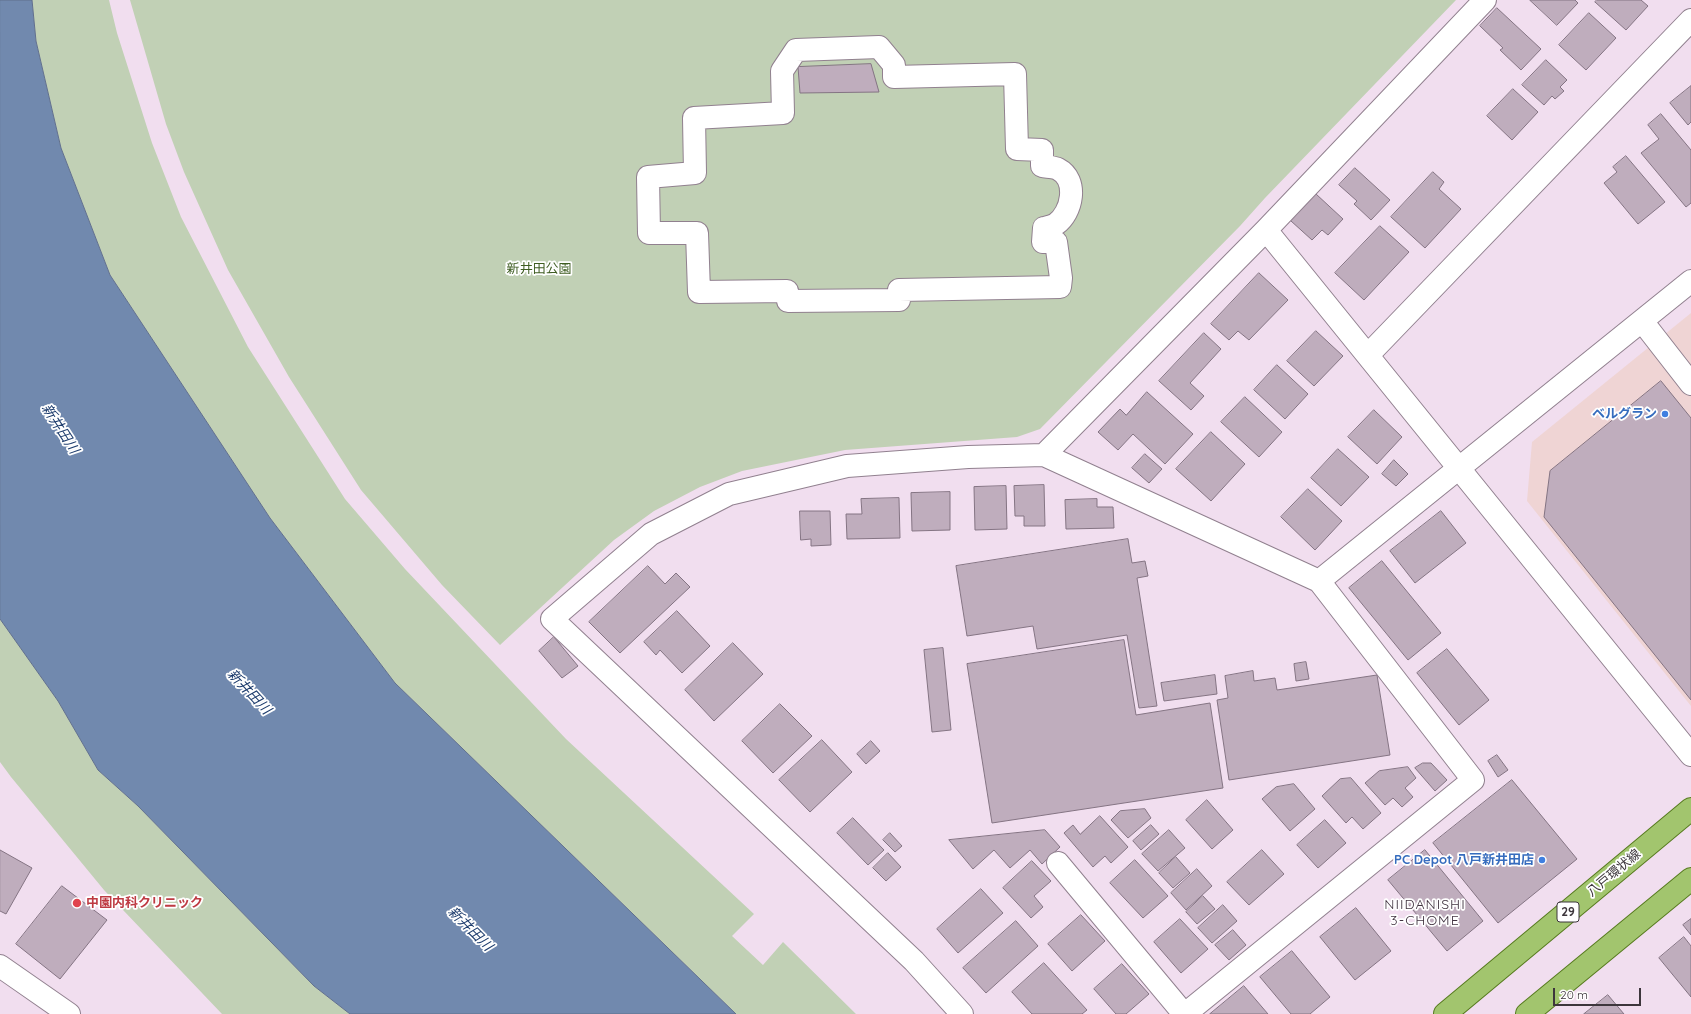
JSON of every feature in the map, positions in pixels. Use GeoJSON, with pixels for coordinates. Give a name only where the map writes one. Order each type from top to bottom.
{"type":"FeatureCollection","features":[{"type":"Feature","properties":{"kind":"main road","name":"八戸環状線"},"geometry":{"type":"LineString","coordinates":[[1445,1014],[1691,809]]}},
{"type":"Feature","properties":{"kind":"main road"},"geometry":{"type":"LineString","coordinates":[[1527,1014],[1691,879]]}},
{"type":"Feature","properties":{"kind":"street"},"geometry":{"type":"LineString","coordinates":[[1044,454],[1266,230],[1484,0]]}},
{"type":"Feature","properties":{"kind":"street"},"geometry":{"type":"LineString","coordinates":[[1368,355],[1691,20]]}},
{"type":"Feature","properties":{"kind":"street"},"geometry":{"type":"LineString","coordinates":[[879,47],[894,65],[894,77],[1015,74],[1017,150],[1042,150],[1042,166],[1059,170],[1068,179],[1071,198],[1067,213],[1055,225],[1044,228],[1043,242],[1056,242],[1061,278],[1060,287],[899,290],[899,300],[788,301],[787,291],[699,292],[697,233],[649,233],[648,177],[695,173],[694,118],[783,112],[782,71],[796,50],[879,47]]}},
{"type":"Feature","properties":{"kind":"street"},"geometry":{"type":"LineString","coordinates":[[1266,230],[1691,755]]}},
{"type":"Feature","properties":{"kind":"street"},"geometry":{"type":"LineString","coordinates":[[1319,581],[1460,469],[1691,281]]}},
{"type":"Feature","properties":{"kind":"street"},"geometry":{"type":"LineString","coordinates":[[1642,321],[1691,384]]}},
{"type":"Feature","properties":{"kind":"street"},"geometry":{"type":"LineString","coordinates":[[962,1014],[914,961],[552,619],[651,534],[729,494],[847,466],[968,457],[1044,454],[1319,581],[1473,780],[1184,1014],[1058,863]]}},
{"type":"Feature","properties":{"kind":"street"},"geometry":{"type":"LineString","coordinates":[[0,966],[70,1014]]}},
{"type":"Feature","properties":{"kind":"shaded area"},"geometry":{"type":"Polygon","coordinates":[[[1691,313],[1691,706],[1527,501],[1532,442],[1691,313]]]}},
{"type":"Feature","properties":{"kind":"green space"},"geometry":{"type":"Polygon","coordinates":[[[32,0],[109,0],[117,33],[152,143],[181,217],[248,347],[345,499],[405,569],[566,739],[754,914],[732,936],[763,965],[783,942],[856,1014],[736,1014],[395,683],[270,518],[110,275],[61,148],[36,41],[32,0]]]}},
{"type":"Feature","properties":{"kind":"green space","name":"新井田公園"},"geometry":{"type":"Polygon","coordinates":[[[130,0],[1456,0],[1265,198],[1240,226],[1040,429],[1017,437],[845,450],[742,471],[700,487],[654,511],[614,540],[500,645],[442,585],[361,490],[289,377],[228,270],[184,172],[166,124],[130,0]]]}},
{"type":"Feature","properties":{"kind":"green space"},"geometry":{"type":"Polygon","coordinates":[[[0,619],[58,701],[98,770],[138,806],[314,986],[350,1014],[222,1014],[104,890],[0,762],[0,619]]]}},
{"type":"Feature","properties":{"kind":"water","name":"新井田川"},"geometry":{"type":"Polygon","coordinates":[[[0,0],[32,0],[36,41],[61,148],[110,275],[270,518],[395,683],[736,1014],[350,1014],[314,986],[138,806],[98,770],[58,701],[0,619],[0,0]]]}},
{"type":"Feature","properties":{"kind":"building"},"geometry":{"type":"Polygon","coordinates":[[[1530,0],[1575,0],[1578,3],[1557,25],[1530,0]]]}},
{"type":"Feature","properties":{"kind":"building"},"geometry":{"type":"Polygon","coordinates":[[[1597,0],[1641,0],[1648,6],[1626,30],[1595,2],[1597,0]]]}},
{"type":"Feature","properties":{"kind":"building"},"geometry":{"type":"Polygon","coordinates":[[[1497,8],[1541,49],[1521,70],[1500,50],[1503,48],[1480,26],[1497,8]]]}},
{"type":"Feature","properties":{"kind":"building"},"geometry":{"type":"Polygon","coordinates":[[[1589,13],[1616,38],[1586,70],[1559,45],[1589,13]]]}},
{"type":"Feature","properties":{"kind":"building"},"geometry":{"type":"Polygon","coordinates":[[[1546,60],[1567,80],[1560,87],[1564,91],[1555,99],[1552,96],[1544,105],[1522,85],[1546,60]]]}},
{"type":"Feature","properties":{"kind":"building"},"geometry":{"type":"Polygon","coordinates":[[[871,64],[879,92],[800,93],[798,67],[871,64]]]}},
{"type":"Feature","properties":{"kind":"building"},"geometry":{"type":"Polygon","coordinates":[[[1691,86],[1691,122],[1688,125],[1670,103],[1691,86]]]}},
{"type":"Feature","properties":{"kind":"building"},"geometry":{"type":"Polygon","coordinates":[[[1513,89],[1538,112],[1512,140],[1487,116],[1513,89]]]}},
{"type":"Feature","properties":{"kind":"building"},"geometry":{"type":"Polygon","coordinates":[[[1661,114],[1691,150],[1691,203],[1686,207],[1641,153],[1659,139],[1648,125],[1661,114]]]}},
{"type":"Feature","properties":{"kind":"building"},"geometry":{"type":"Polygon","coordinates":[[[1626,156],[1665,202],[1638,224],[1604,183],[1617,172],[1613,167],[1626,156]]]}},
{"type":"Feature","properties":{"kind":"building"},"geometry":{"type":"Polygon","coordinates":[[[1355,168],[1390,200],[1371,220],[1354,204],[1357,201],[1339,185],[1355,168]]]}},
{"type":"Feature","properties":{"kind":"building"},"geometry":{"type":"Polygon","coordinates":[[[1433,172],[1444,182],[1439,189],[1461,209],[1425,248],[1391,217],[1433,172]]]}},
{"type":"Feature","properties":{"kind":"building"},"geometry":{"type":"Polygon","coordinates":[[[1316,194],[1343,219],[1328,235],[1322,230],[1312,240],[1291,221],[1316,194]]]}},
{"type":"Feature","properties":{"kind":"building"},"geometry":{"type":"Polygon","coordinates":[[[1380,226],[1409,252],[1364,300],[1335,273],[1380,226]]]}},
{"type":"Feature","properties":{"kind":"building"},"geometry":{"type":"Polygon","coordinates":[[[1259,273],[1288,300],[1249,340],[1238,331],[1229,340],[1211,324],[1259,273]]]}},
{"type":"Feature","properties":{"kind":"building"},"geometry":{"type":"Polygon","coordinates":[[[1316,331],[1343,356],[1314,386],[1287,361],[1316,331]]]}},
{"type":"Feature","properties":{"kind":"building"},"geometry":{"type":"Polygon","coordinates":[[[1204,333],[1221,349],[1190,383],[1204,396],[1191,410],[1159,381],[1204,333]]]}},
{"type":"Feature","properties":{"kind":"building"},"geometry":{"type":"Polygon","coordinates":[[[1277,365],[1308,394],[1285,419],[1254,390],[1277,365]]]}},
{"type":"Feature","properties":{"kind":"building"},"geometry":{"type":"Polygon","coordinates":[[[1661,381],[1691,418],[1691,700],[1544,517],[1550,471],[1661,381]]]}},
{"type":"Feature","properties":{"kind":"building"},"geometry":{"type":"Polygon","coordinates":[[[1147,392],[1193,434],[1165,464],[1133,434],[1118,450],[1098,432],[1120,409],[1126,415],[1147,392]]]}},
{"type":"Feature","properties":{"kind":"building"},"geometry":{"type":"Polygon","coordinates":[[[1245,397],[1282,432],[1259,457],[1221,422],[1245,397]]]}},
{"type":"Feature","properties":{"kind":"building"},"geometry":{"type":"Polygon","coordinates":[[[1374,410],[1402,437],[1377,464],[1348,437],[1374,410]]]}},
{"type":"Feature","properties":{"kind":"building"},"geometry":{"type":"Polygon","coordinates":[[[1211,432],[1245,464],[1211,501],[1176,469],[1211,432]]]}},
{"type":"Feature","properties":{"kind":"building"},"geometry":{"type":"Polygon","coordinates":[[[1338,449],[1369,477],[1341,506],[1311,478],[1338,449]]]}},
{"type":"Feature","properties":{"kind":"building"},"geometry":{"type":"Polygon","coordinates":[[[1145,454],[1162,469],[1149,483],[1132,468],[1145,454]]]}},
{"type":"Feature","properties":{"kind":"building"},"geometry":{"type":"Polygon","coordinates":[[[1394,460],[1408,474],[1396,486],[1382,474],[1394,460]]]}},
{"type":"Feature","properties":{"kind":"building"},"geometry":{"type":"Polygon","coordinates":[[[1044,485],[1045,526],[1024,526],[1024,516],[1015,516],[1014,486],[1044,485]]]}},
{"type":"Feature","properties":{"kind":"building"},"geometry":{"type":"Polygon","coordinates":[[[1006,486],[1007,529],[975,530],[974,487],[1006,486]]]}},
{"type":"Feature","properties":{"kind":"building"},"geometry":{"type":"Polygon","coordinates":[[[1308,489],[1342,521],[1315,550],[1281,517],[1308,489]]]}},
{"type":"Feature","properties":{"kind":"building"},"geometry":{"type":"Polygon","coordinates":[[[950,492],[950,530],[912,531],[911,493],[950,492]]]}},
{"type":"Feature","properties":{"kind":"building"},"geometry":{"type":"Polygon","coordinates":[[[899,498],[900,538],[847,539],[846,514],[862,514],[861,499],[899,498]]]}},
{"type":"Feature","properties":{"kind":"building"},"geometry":{"type":"Polygon","coordinates":[[[1097,499],[1097,507],[1113,507],[1114,528],[1066,529],[1065,500],[1097,499]]]}},
{"type":"Feature","properties":{"kind":"building"},"geometry":{"type":"Polygon","coordinates":[[[800,511],[830,511],[831,545],[811,546],[811,539],[801,540],[800,511]]]}},
{"type":"Feature","properties":{"kind":"building"},"geometry":{"type":"Polygon","coordinates":[[[1441,511],[1466,543],[1415,583],[1390,551],[1441,511]]]}},
{"type":"Feature","properties":{"kind":"building"},"geometry":{"type":"Polygon","coordinates":[[[1128,539],[1132,563],[1145,561],[1148,576],[1137,578],[1157,706],[1139,708],[1127,635],[1037,649],[1033,626],[967,636],[956,566],[1128,539]]]}},
{"type":"Feature","properties":{"kind":"building"},"geometry":{"type":"Polygon","coordinates":[[[1382,561],[1441,633],[1408,660],[1349,588],[1382,561]]]}},
{"type":"Feature","properties":{"kind":"building"},"geometry":{"type":"Polygon","coordinates":[[[648,566],[665,584],[676,573],[690,587],[620,653],[589,622],[648,566]]]}},
{"type":"Feature","properties":{"kind":"building"},"geometry":{"type":"Polygon","coordinates":[[[677,611],[710,646],[682,673],[660,650],[656,655],[644,642],[677,611]]]}},
{"type":"Feature","properties":{"kind":"building"},"geometry":{"type":"Polygon","coordinates":[[[554,637],[578,666],[562,678],[539,651],[554,637]]]}},
{"type":"Feature","properties":{"kind":"building"},"geometry":{"type":"Polygon","coordinates":[[[1124,640],[1136,715],[1210,703],[1223,788],[992,823],[967,664],[1124,640]]]}},
{"type":"Feature","properties":{"kind":"building"},"geometry":{"type":"Polygon","coordinates":[[[733,643],[763,674],[714,721],[685,690],[733,643]]]}},
{"type":"Feature","properties":{"kind":"building"},"geometry":{"type":"Polygon","coordinates":[[[943,648],[951,730],[932,732],[924,650],[943,648]]]}},
{"type":"Feature","properties":{"kind":"building"},"geometry":{"type":"Polygon","coordinates":[[[1447,649],[1489,700],[1459,725],[1417,673],[1447,649]]]}},
{"type":"Feature","properties":{"kind":"building"},"geometry":{"type":"Polygon","coordinates":[[[1306,662],[1309,679],[1296,681],[1294,664],[1306,662]]]}},
{"type":"Feature","properties":{"kind":"building"},"geometry":{"type":"Polygon","coordinates":[[[1253,671],[1254,681],[1275,678],[1277,690],[1377,675],[1390,755],[1229,780],[1217,700],[1228,698],[1225,676],[1253,671]]]}},
{"type":"Feature","properties":{"kind":"building"},"geometry":{"type":"Polygon","coordinates":[[[1215,675],[1217,694],[1164,701],[1161,683],[1215,675]]]}},
{"type":"Feature","properties":{"kind":"building"},"geometry":{"type":"Polygon","coordinates":[[[780,704],[812,736],[773,773],[742,741],[780,704]]]}},
{"type":"Feature","properties":{"kind":"building"},"geometry":{"type":"Polygon","coordinates":[[[822,740],[852,772],[810,812],[779,780],[822,740]]]}},
{"type":"Feature","properties":{"kind":"building"},"geometry":{"type":"Polygon","coordinates":[[[871,741],[880,751],[866,764],[857,754],[871,741]]]}},
{"type":"Feature","properties":{"kind":"building"},"geometry":{"type":"Polygon","coordinates":[[[1497,755],[1508,770],[1498,777],[1488,761],[1497,755]]]}},
{"type":"Feature","properties":{"kind":"building"},"geometry":{"type":"Polygon","coordinates":[[[1423,763],[1431,763],[1447,780],[1435,791],[1415,768],[1423,763]]]}},
{"type":"Feature","properties":{"kind":"building"},"geometry":{"type":"Polygon","coordinates":[[[1408,767],[1416,778],[1405,788],[1413,797],[1402,807],[1393,798],[1385,805],[1365,783],[1379,771],[1408,767]]]}},
{"type":"Feature","properties":{"kind":"building"},"geometry":{"type":"Polygon","coordinates":[[[1351,778],[1381,813],[1363,829],[1352,817],[1346,823],[1322,796],[1340,779],[1351,778]]]}},
{"type":"Feature","properties":{"kind":"building"},"geometry":{"type":"Polygon","coordinates":[[[1512,780],[1577,859],[1498,923],[1433,843],[1512,780]]]}},
{"type":"Feature","properties":{"kind":"building"},"geometry":{"type":"Polygon","coordinates":[[[1294,784],[1315,809],[1290,831],[1262,799],[1276,787],[1294,784]]]}},
{"type":"Feature","properties":{"kind":"building"},"geometry":{"type":"Polygon","coordinates":[[[1207,800],[1233,830],[1212,849],[1186,820],[1207,800]]]}},
{"type":"Feature","properties":{"kind":"building"},"geometry":{"type":"Polygon","coordinates":[[[1145,809],[1151,818],[1128,838],[1111,820],[1120,811],[1145,809]]]}},
{"type":"Feature","properties":{"kind":"building"},"geometry":{"type":"Polygon","coordinates":[[[1100,816],[1128,847],[1111,863],[1105,856],[1093,867],[1064,833],[1073,825],[1080,834],[1100,816]]]}},
{"type":"Feature","properties":{"kind":"building"},"geometry":{"type":"Polygon","coordinates":[[[853,818],[884,850],[868,865],[837,833],[853,818]]]}},
{"type":"Feature","properties":{"kind":"building"},"geometry":{"type":"Polygon","coordinates":[[[1325,820],[1346,843],[1318,868],[1297,845],[1325,820]]]}},
{"type":"Feature","properties":{"kind":"building"},"geometry":{"type":"Polygon","coordinates":[[[1151,825],[1159,834],[1141,850],[1133,841],[1151,825]]]}},
{"type":"Feature","properties":{"kind":"building"},"geometry":{"type":"Polygon","coordinates":[[[1045,830],[1060,847],[1042,864],[1030,850],[1010,868],[994,850],[973,869],[949,840],[1045,830]]]}},
{"type":"Feature","properties":{"kind":"building"},"geometry":{"type":"Polygon","coordinates":[[[1169,830],[1185,848],[1158,871],[1142,854],[1169,830]]]}},
{"type":"Feature","properties":{"kind":"building"},"geometry":{"type":"Polygon","coordinates":[[[890,833],[902,846],[895,852],[883,840],[890,833]]]}},
{"type":"Feature","properties":{"kind":"building"},"geometry":{"type":"Polygon","coordinates":[[[0,850],[32,868],[6,914],[0,911],[0,850]]]}},
{"type":"Feature","properties":{"kind":"building"},"geometry":{"type":"Polygon","coordinates":[[[1262,850],[1284,874],[1249,905],[1227,882],[1262,850]]]}},
{"type":"Feature","properties":{"kind":"building"},"geometry":{"type":"Polygon","coordinates":[[[1425,850],[1483,921],[1447,951],[1388,880],[1425,850]]]}},
{"type":"Feature","properties":{"kind":"building"},"geometry":{"type":"Polygon","coordinates":[[[888,853],[901,867],[886,881],[873,868],[888,853]]]}},
{"type":"Feature","properties":{"kind":"building"},"geometry":{"type":"Polygon","coordinates":[[[1176,857],[1190,873],[1173,888],[1159,873],[1176,857]]]}},
{"type":"Feature","properties":{"kind":"building"},"geometry":{"type":"Polygon","coordinates":[[[1135,860],[1168,896],[1143,918],[1110,883],[1135,860]]]}},
{"type":"Feature","properties":{"kind":"building"},"geometry":{"type":"Polygon","coordinates":[[[1032,861],[1051,881],[1034,896],[1043,907],[1031,918],[1003,888],[1032,861]]]}},
{"type":"Feature","properties":{"kind":"building"},"geometry":{"type":"Polygon","coordinates":[[[1197,869],[1212,886],[1186,910],[1171,893],[1197,869]]]}},
{"type":"Feature","properties":{"kind":"building"},"geometry":{"type":"Polygon","coordinates":[[[62,886],[107,920],[60,979],[16,944],[62,886]]]}},
{"type":"Feature","properties":{"kind":"building"},"geometry":{"type":"Polygon","coordinates":[[[981,889],[1003,913],[958,953],[937,929],[981,889]]]}},
{"type":"Feature","properties":{"kind":"building"},"geometry":{"type":"Polygon","coordinates":[[[1203,896],[1215,909],[1197,924],[1186,912],[1203,896]]]}},
{"type":"Feature","properties":{"kind":"building"},"geometry":{"type":"Polygon","coordinates":[[[1223,905],[1237,921],[1212,943],[1198,928],[1223,905]]]}},
{"type":"Feature","properties":{"kind":"building"},"geometry":{"type":"Polygon","coordinates":[[[1356,908],[1391,951],[1355,980],[1320,937],[1356,908]]]}},
{"type":"Feature","properties":{"kind":"building"},"geometry":{"type":"Polygon","coordinates":[[[1081,915],[1105,941],[1072,971],[1048,944],[1081,915]]]}},
{"type":"Feature","properties":{"kind":"building"},"geometry":{"type":"Polygon","coordinates":[[[1180,919],[1208,949],[1181,973],[1154,942],[1180,919]]]}},
{"type":"Feature","properties":{"kind":"building"},"geometry":{"type":"Polygon","coordinates":[[[1691,919],[1691,935],[1683,925],[1691,919]]]}},
{"type":"Feature","properties":{"kind":"building"},"geometry":{"type":"Polygon","coordinates":[[[1016,921],[1038,946],[986,993],[963,968],[1016,921]]]}},
{"type":"Feature","properties":{"kind":"building"},"geometry":{"type":"Polygon","coordinates":[[[1233,930],[1246,945],[1229,960],[1215,945],[1233,930]]]}},
{"type":"Feature","properties":{"kind":"building"},"geometry":{"type":"Polygon","coordinates":[[[1684,937],[1691,946],[1691,997],[1659,958],[1684,937]]]}},
{"type":"Feature","properties":{"kind":"building"},"geometry":{"type":"Polygon","coordinates":[[[1292,951],[1330,997],[1310,1014],[1291,1014],[1260,977],[1292,951]]]}},
{"type":"Feature","properties":{"kind":"building"},"geometry":{"type":"Polygon","coordinates":[[[1044,963],[1087,1010],[1082,1014],[1032,1014],[1012,992],[1044,963]]]}},
{"type":"Feature","properties":{"kind":"building"},"geometry":{"type":"Polygon","coordinates":[[[1122,964],[1149,994],[1126,1014],[1116,1014],[1094,989],[1122,964]]]}},
{"type":"Feature","properties":{"kind":"building"},"geometry":{"type":"Polygon","coordinates":[[[1244,986],[1268,1014],[1210,1014],[1244,986]]]}},
{"type":"Feature","properties":{"kind":"building"},"geometry":{"type":"Polygon","coordinates":[[[1608,995],[1624,1014],[1584,1014],[1608,995]]]}},
{"type":"Feature","properties":{"kind":"place","name":"ベルグラン"},"geometry":{"type":"Point","coordinates":[1665,414]}},
{"type":"Feature","properties":{"kind":"place","name":"PC Depot 八戸新井田店"},"geometry":{"type":"Point","coordinates":[1542,860]}},
{"type":"Feature","properties":{"kind":"place","name":"中園内科クリニック"},"geometry":{"type":"Point","coordinates":[77,903]}},
{"type":"Feature","properties":{"kind":"district","name":"NIIDANISHI 3-CHOME"},"geometry":{"type":"Point","coordinates":[1425,914]}}]}
